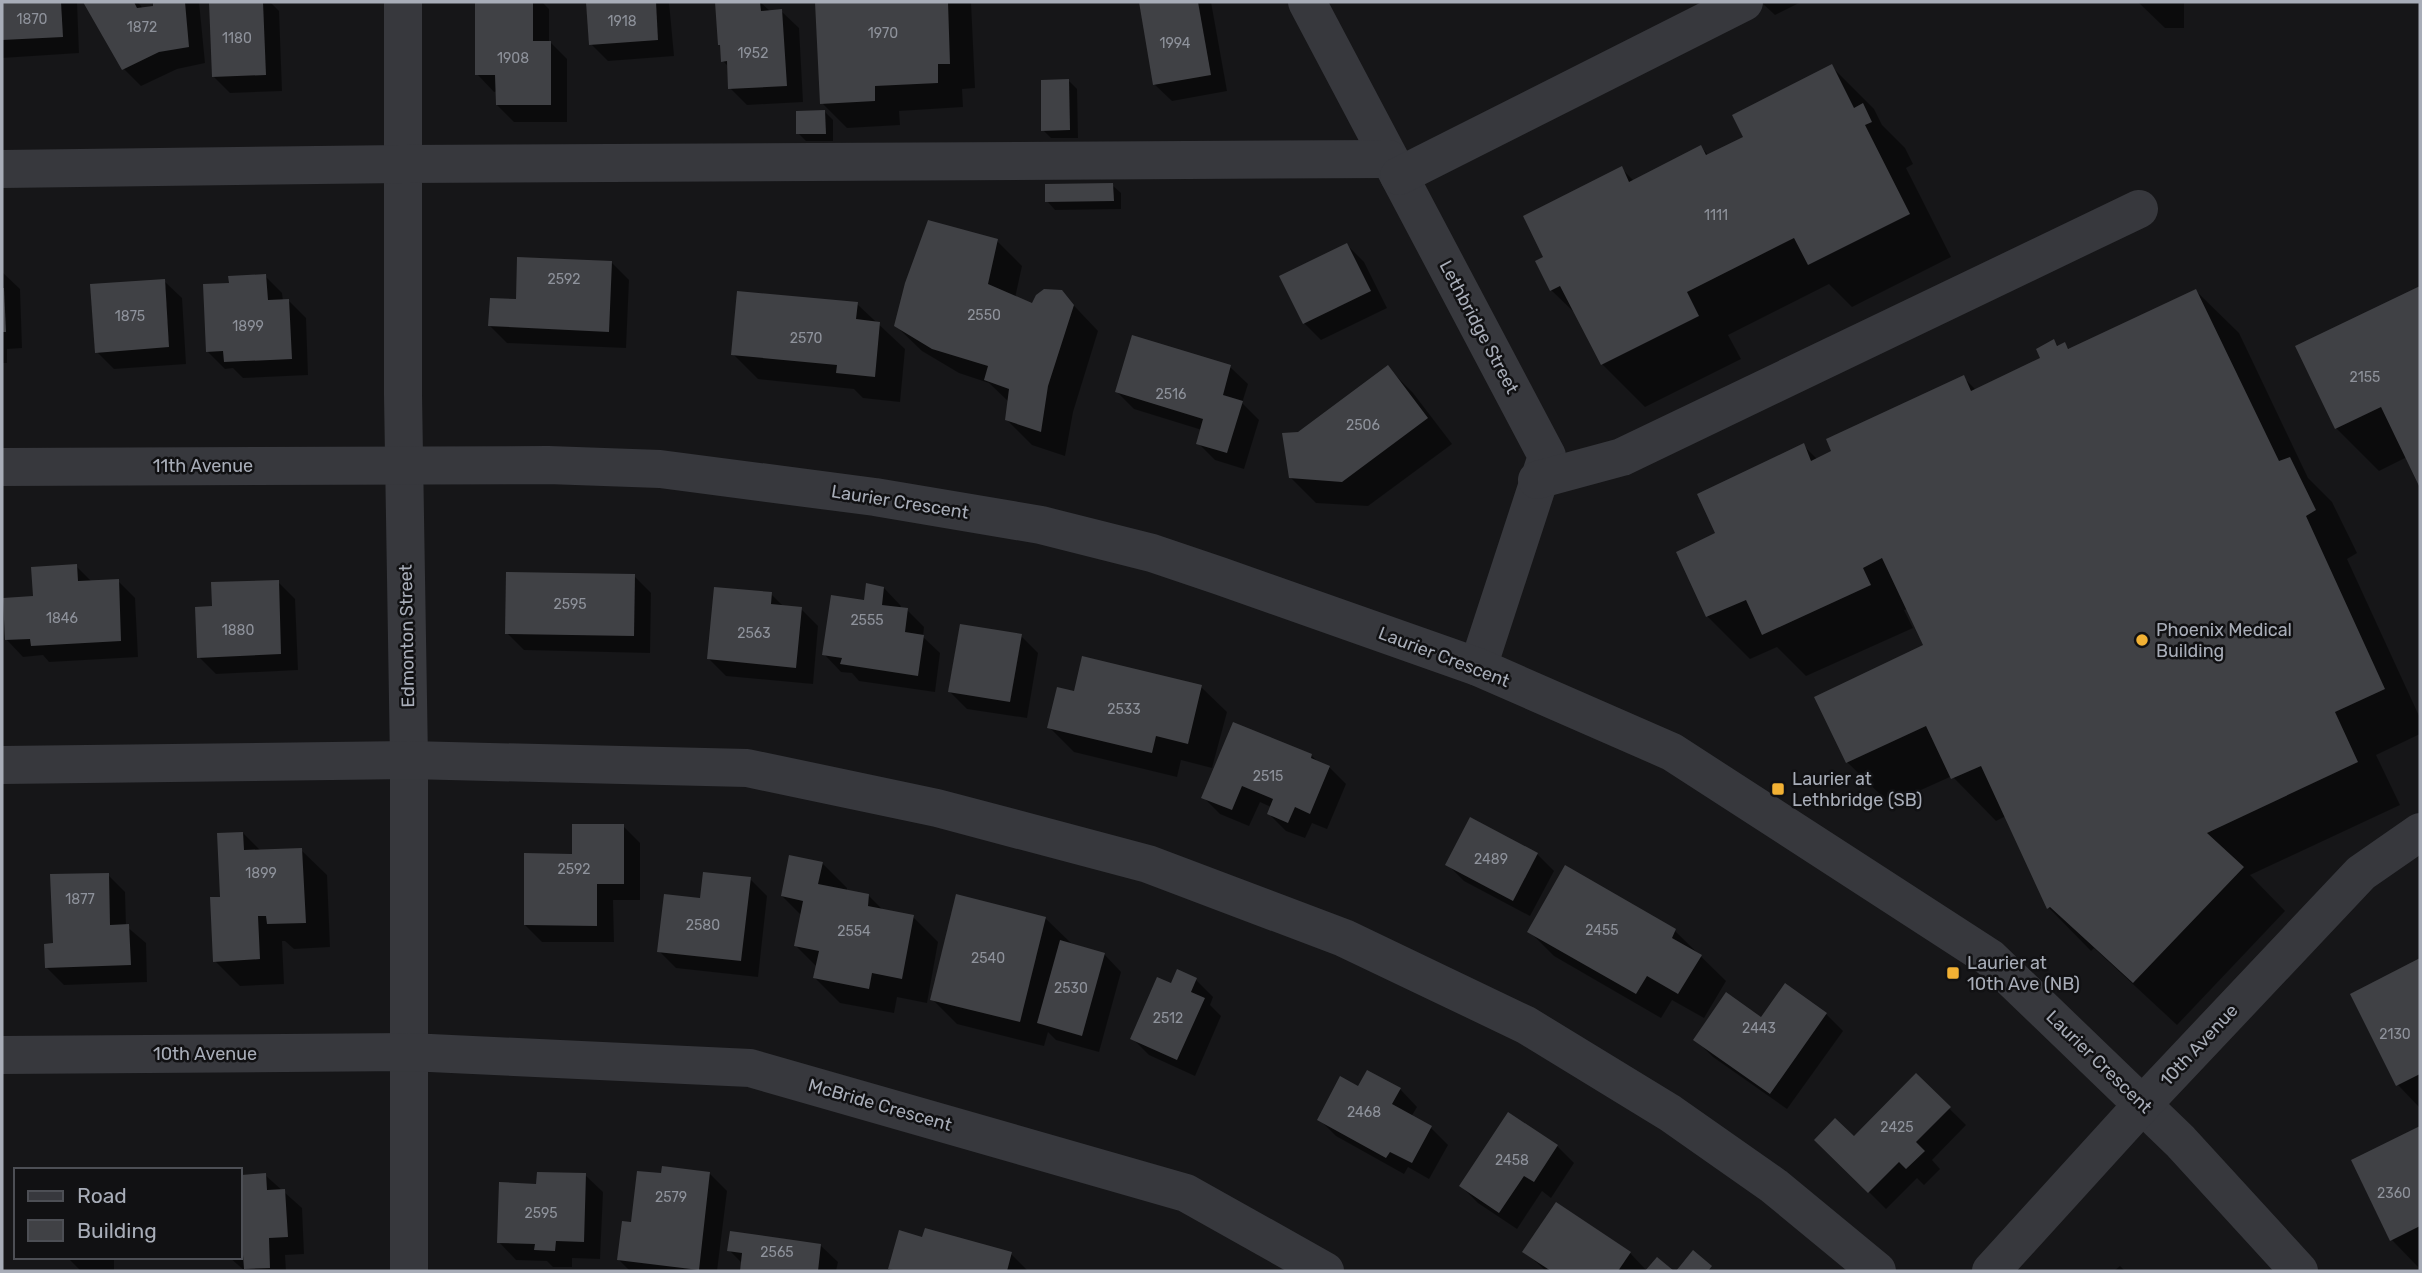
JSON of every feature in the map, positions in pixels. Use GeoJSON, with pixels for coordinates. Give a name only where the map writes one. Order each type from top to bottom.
{"type":"FeatureCollection","features":[{"type":"Feature","properties":{"kind":"street","name":"Edmonton Street"},"geometry":{"type":"LineString","coordinates":[[403,2],[404,465],[409,760],[409,1271]]}},
{"type":"Feature","properties":{"kind":"street","name":"Lethbridge Street"},"geometry":{"type":"LineString","coordinates":[[1307,2],[1547,456],[1478,667]]}},
{"type":"Feature","properties":{"kind":"street"},"geometry":{"type":"LineString","coordinates":[[2,169],[402,164],[1394,168],[1744,2]]}},
{"type":"Feature","properties":{"kind":"street"},"geometry":{"type":"LineString","coordinates":[[1538,480],[1622,457],[2139,209]]}},
{"type":"Feature","properties":{"kind":"street","name":"11th Avenue"},"geometry":{"type":"LineString","coordinates":[[2,467],[404,465]]}},
{"type":"Feature","properties":{"kind":"street","name":"Laurier Crescent"},"geometry":{"type":"LineString","coordinates":[[404,465],[548,465],[660,470],[875,497],[1041,525],[1152,553],[1478,667],[1672,752],[1990,958],[2180,1141],[2299,1271]]}},
{"type":"Feature","properties":{"kind":"street"},"geometry":{"type":"LineString","coordinates":[[2,765],[409,760],[747,768],[937,808],[1147,864],[1344,938],[1526,1025],[1670,1113],[1753,1172],[1877,1271]]}},
{"type":"Feature","properties":{"kind":"street","name":"10th Avenue"},"geometry":{"type":"LineString","coordinates":[[1991,1271],[2143,1104],[2361,873],[2420,832]]}},
{"type":"Feature","properties":{"kind":"street","name":"10th Avenue"},"geometry":{"type":"LineString","coordinates":[[2,1055],[409,1052]]}},
{"type":"Feature","properties":{"kind":"street","name":"McBride Crescent"},"geometry":{"type":"LineString","coordinates":[[409,1052],[750,1068],[1186,1193],[1325,1271]]}},
{"type":"Feature","properties":{"kind":"building"},"geometry":{"type":"Polygon","coordinates":[[[2,2],[61,2],[63,37],[2,40],[2,2]]]}},
{"type":"Feature","properties":{"kind":"building"},"geometry":{"type":"Polygon","coordinates":[[[83,2],[134,2],[137,8],[153,6],[153,2],[185,2],[189,47],[159,52],[122,70],[83,2]]]}},
{"type":"Feature","properties":{"kind":"building"},"geometry":{"type":"Polygon","coordinates":[[[209,2],[263,2],[266,75],[212,77],[209,2]]]}},
{"type":"Feature","properties":{"kind":"building"},"geometry":{"type":"Polygon","coordinates":[[[475,2],[533,2],[533,41],[551,41],[551,105],[496,105],[495,75],[475,75],[475,2]]]}},
{"type":"Feature","properties":{"kind":"building"},"geometry":{"type":"Polygon","coordinates":[[[586,2],[656,2],[658,40],[589,45],[586,2]]]}},
{"type":"Feature","properties":{"kind":"building"},"geometry":{"type":"Polygon","coordinates":[[[715,2],[760,2],[761,11],[782,9],[787,86],[728,89],[727,61],[721,62],[718,45],[715,2]]]}},
{"type":"Feature","properties":{"kind":"building"},"geometry":{"type":"Polygon","coordinates":[[[815,2],[948,2],[950,64],[938,64],[938,83],[875,86],[875,101],[820,104],[815,2]]]}},
{"type":"Feature","properties":{"kind":"building"},"geometry":{"type":"Polygon","coordinates":[[[1139,2],[1198,2],[1211,75],[1153,85],[1139,2]]]}},
{"type":"Feature","properties":{"kind":"building"},"geometry":{"type":"Polygon","coordinates":[[[1832,64],[1854,108],[1863,103],[1872,122],[1865,125],[1910,214],[1808,265],[1794,238],[1687,292],[1699,316],[1601,365],[1560,286],[1550,291],[1535,261],[1543,257],[1523,216],[1622,166],[1629,182],[1701,145],[1706,155],[1743,137],[1732,115],[1832,64]]]}},
{"type":"Feature","properties":{"kind":"building"},"geometry":{"type":"Polygon","coordinates":[[[1069,79],[1070,130],[1041,131],[1041,80],[1069,79]]]}},
{"type":"Feature","properties":{"kind":"building"},"geometry":{"type":"Polygon","coordinates":[[[825,110],[826,134],[796,134],[796,111],[825,110]]]}},
{"type":"Feature","properties":{"kind":"building"},"geometry":{"type":"Polygon","coordinates":[[[1113,183],[1114,201],[1045,202],[1045,184],[1113,183]]]}},
{"type":"Feature","properties":{"kind":"building"},"geometry":{"type":"Polygon","coordinates":[[[928,220],[998,239],[988,284],[1032,303],[1036,295],[1044,289],[1062,290],[1074,305],[1048,386],[1041,432],[1005,420],[1009,389],[984,380],[988,366],[932,349],[894,326],[905,283],[928,220]]]}},
{"type":"Feature","properties":{"kind":"building"},"geometry":{"type":"Polygon","coordinates":[[[1347,243],[1371,291],[1303,324],[1279,276],[1347,243]]]}},
{"type":"Feature","properties":{"kind":"building"},"geometry":{"type":"Polygon","coordinates":[[[517,257],[612,261],[609,332],[488,326],[490,298],[516,299],[517,257]]]}},
{"type":"Feature","properties":{"kind":"building"},"geometry":{"type":"Polygon","coordinates":[[[266,274],[268,300],[289,299],[292,359],[224,362],[223,351],[206,352],[203,284],[229,283],[228,276],[266,274]]]}},
{"type":"Feature","properties":{"kind":"building"},"geometry":{"type":"Polygon","coordinates":[[[165,279],[169,347],[95,353],[90,284],[165,279]]]}},
{"type":"Feature","properties":{"kind":"building"},"geometry":{"type":"Polygon","coordinates":[[[2420,286],[2420,488],[2381,407],[2335,429],[2295,346],[2420,286]]]}},
{"type":"Feature","properties":{"kind":"building"},"geometry":{"type":"Polygon","coordinates":[[[4,288],[6,332],[2,332],[4,288]]]}},
{"type":"Feature","properties":{"kind":"building","name":"Phoenix Medical Building"},"geometry":{"type":"Polygon","coordinates":[[[2196,289],[2279,461],[2290,457],[2316,510],[2306,516],[2385,689],[2335,712],[2358,762],[2207,833],[2244,867],[2133,983],[2050,907],[2047,909],[1981,766],[1951,779],[1926,726],[1846,763],[1814,697],[1923,645],[1882,558],[1863,568],[1871,585],[1762,635],[1746,600],[1706,617],[1676,552],[1715,533],[1697,494],[1804,443],[1811,461],[1831,451],[1826,439],[1964,375],[1971,391],[2040,358],[2036,349],[2054,339],[2057,346],[2065,342],[2068,349],[2196,289]]]}},
{"type":"Feature","properties":{"kind":"building"},"geometry":{"type":"Polygon","coordinates":[[[737,291],[858,302],[856,319],[880,322],[875,377],[836,373],[837,365],[731,355],[737,291]]]}},
{"type":"Feature","properties":{"kind":"building"},"geometry":{"type":"Polygon","coordinates":[[[1132,335],[1231,365],[1223,395],[1243,401],[1227,453],[1196,444],[1203,419],[1115,392],[1132,335]]]}},
{"type":"Feature","properties":{"kind":"building"},"geometry":{"type":"Polygon","coordinates":[[[1388,365],[1428,418],[1342,482],[1289,478],[1282,433],[1298,432],[1388,365]]]}},
{"type":"Feature","properties":{"kind":"building"},"geometry":{"type":"Polygon","coordinates":[[[77,564],[78,581],[119,579],[121,641],[31,646],[30,639],[5,640],[3,598],[33,596],[31,567],[77,564]]]}},
{"type":"Feature","properties":{"kind":"building"},"geometry":{"type":"Polygon","coordinates":[[[506,572],[635,574],[634,636],[505,634],[506,572]]]}},
{"type":"Feature","properties":{"kind":"building"},"geometry":{"type":"Polygon","coordinates":[[[279,580],[281,654],[197,658],[195,607],[212,606],[211,582],[279,580]]]}},
{"type":"Feature","properties":{"kind":"building"},"geometry":{"type":"Polygon","coordinates":[[[866,583],[884,587],[882,605],[908,608],[905,632],[924,635],[918,676],[840,664],[842,658],[822,655],[831,595],[864,600],[866,583]]]}},
{"type":"Feature","properties":{"kind":"building"},"geometry":{"type":"Polygon","coordinates":[[[714,587],[772,592],[771,604],[802,607],[796,668],[707,659],[714,587]]]}},
{"type":"Feature","properties":{"kind":"building"},"geometry":{"type":"Polygon","coordinates":[[[960,624],[1022,634],[1010,702],[948,692],[960,624]]]}},
{"type":"Feature","properties":{"kind":"building"},"geometry":{"type":"Polygon","coordinates":[[[1082,656],[1202,685],[1188,744],[1156,736],[1152,753],[1047,728],[1057,687],[1074,691],[1082,656]]]}},
{"type":"Feature","properties":{"kind":"building"},"geometry":{"type":"Polygon","coordinates":[[[1233,722],[1312,754],[1311,758],[1330,766],[1310,814],[1295,807],[1288,823],[1267,814],[1273,799],[1242,786],[1232,810],[1201,798],[1233,722]]]}},
{"type":"Feature","properties":{"kind":"building"},"geometry":{"type":"Polygon","coordinates":[[[1470,817],[1538,853],[1513,901],[1445,865],[1470,817]]]}},
{"type":"Feature","properties":{"kind":"building"},"geometry":{"type":"Polygon","coordinates":[[[572,824],[624,824],[624,884],[597,884],[597,926],[524,925],[524,853],[572,854],[572,824]]]}},
{"type":"Feature","properties":{"kind":"building"},"geometry":{"type":"Polygon","coordinates":[[[243,832],[244,850],[302,848],[306,923],[267,924],[266,916],[258,916],[260,959],[213,962],[210,897],[220,897],[217,833],[243,832]]]}},
{"type":"Feature","properties":{"kind":"building"},"geometry":{"type":"Polygon","coordinates":[[[789,855],[823,862],[818,884],[869,894],[868,906],[914,915],[902,979],[872,973],[869,989],[813,978],[819,951],[794,946],[803,901],[781,896],[789,855]]]}},
{"type":"Feature","properties":{"kind":"building"},"geometry":{"type":"Polygon","coordinates":[[[1565,865],[1676,929],[1672,938],[1702,955],[1678,994],[1647,976],[1636,994],[1527,932],[1565,865]]]}},
{"type":"Feature","properties":{"kind":"building"},"geometry":{"type":"Polygon","coordinates":[[[703,872],[751,877],[741,961],[657,952],[664,894],[700,898],[703,872]]]}},
{"type":"Feature","properties":{"kind":"building"},"geometry":{"type":"Polygon","coordinates":[[[109,873],[110,925],[129,924],[131,965],[45,968],[44,944],[53,943],[50,874],[109,873]]]}},
{"type":"Feature","properties":{"kind":"building"},"geometry":{"type":"Polygon","coordinates":[[[956,894],[1046,917],[1020,1022],[930,1000],[956,894]]]}},
{"type":"Feature","properties":{"kind":"building"},"geometry":{"type":"Polygon","coordinates":[[[1060,940],[1105,953],[1082,1036],[1037,1023],[1060,940]]]}},
{"type":"Feature","properties":{"kind":"building"},"geometry":{"type":"Polygon","coordinates":[[[2420,958],[2420,1074],[2396,1086],[2350,994],[2420,958]]]}},
{"type":"Feature","properties":{"kind":"building"},"geometry":{"type":"Polygon","coordinates":[[[1177,969],[1197,978],[1191,992],[1205,998],[1177,1060],[1130,1039],[1157,977],[1171,983],[1177,969]]]}},
{"type":"Feature","properties":{"kind":"building"},"geometry":{"type":"Polygon","coordinates":[[[1785,983],[1827,1013],[1770,1094],[1693,1040],[1726,992],[1761,1017],[1785,983]]]}},
{"type":"Feature","properties":{"kind":"building"},"geometry":{"type":"Polygon","coordinates":[[[1367,1070],[1401,1088],[1392,1104],[1432,1126],[1412,1163],[1390,1152],[1386,1158],[1317,1120],[1340,1076],[1358,1086],[1367,1070]]]}},
{"type":"Feature","properties":{"kind":"building"},"geometry":{"type":"Polygon","coordinates":[[[1916,1073],[1951,1107],[1916,1142],[1925,1151],[1906,1169],[1899,1162],[1868,1193],[1814,1140],[1835,1118],[1854,1136],[1916,1073]]]}},
{"type":"Feature","properties":{"kind":"building"},"geometry":{"type":"Polygon","coordinates":[[[1508,1112],[1558,1145],[1534,1182],[1524,1176],[1499,1213],[1459,1186],[1508,1112]]]}},
{"type":"Feature","properties":{"kind":"building"},"geometry":{"type":"Polygon","coordinates":[[[2420,1126],[2420,1226],[2390,1241],[2351,1160],[2420,1126]]]}},
{"type":"Feature","properties":{"kind":"building"},"geometry":{"type":"Polygon","coordinates":[[[662,1166],[710,1172],[699,1270],[617,1260],[622,1221],[631,1222],[637,1171],[661,1173],[662,1166]]]}},
{"type":"Feature","properties":{"kind":"building"},"geometry":{"type":"Polygon","coordinates":[[[537,1172],[586,1173],[584,1242],[556,1241],[555,1251],[534,1250],[535,1244],[497,1243],[499,1182],[536,1184],[537,1172]]]}},
{"type":"Feature","properties":{"kind":"building"},"geometry":{"type":"Polygon","coordinates":[[[266,1173],[267,1190],[285,1189],[288,1237],[269,1238],[270,1268],[244,1269],[242,1175],[266,1173]]]}},
{"type":"Feature","properties":{"kind":"building"},"geometry":{"type":"Polygon","coordinates":[[[1556,1202],[1631,1252],[1618,1271],[1551,1271],[1522,1252],[1556,1202]]]}},
{"type":"Feature","properties":{"kind":"building"},"geometry":{"type":"Polygon","coordinates":[[[925,1228],[1012,1252],[1007,1271],[888,1269],[899,1230],[922,1237],[925,1228]]]}},
{"type":"Feature","properties":{"kind":"building"},"geometry":{"type":"Polygon","coordinates":[[[730,1231],[821,1244],[818,1271],[740,1271],[742,1253],[727,1251],[730,1231]]]}},
{"type":"Feature","properties":{"kind":"building"},"geometry":{"type":"Polygon","coordinates":[[[1693,1250],[1712,1266],[1708,1271],[1676,1271],[1693,1250]]]}},
{"type":"Feature","properties":{"kind":"building"},"geometry":{"type":"Polygon","coordinates":[[[1657,1257],[1674,1271],[1645,1271],[1657,1257]]]}},
{"type":"Feature","properties":{"kind":"place","name":"Phoenix Medical Building"},"geometry":{"type":"Point","coordinates":[2142,640]}},
{"type":"Feature","properties":{"kind":"place","name":"Laurier at Lethbridge (SB)"},"geometry":{"type":"Point","coordinates":[1778,789]}},
{"type":"Feature","properties":{"kind":"place","name":"Laurier at 10th Ave (NB)"},"geometry":{"type":"Point","coordinates":[1953,973]}}]}
